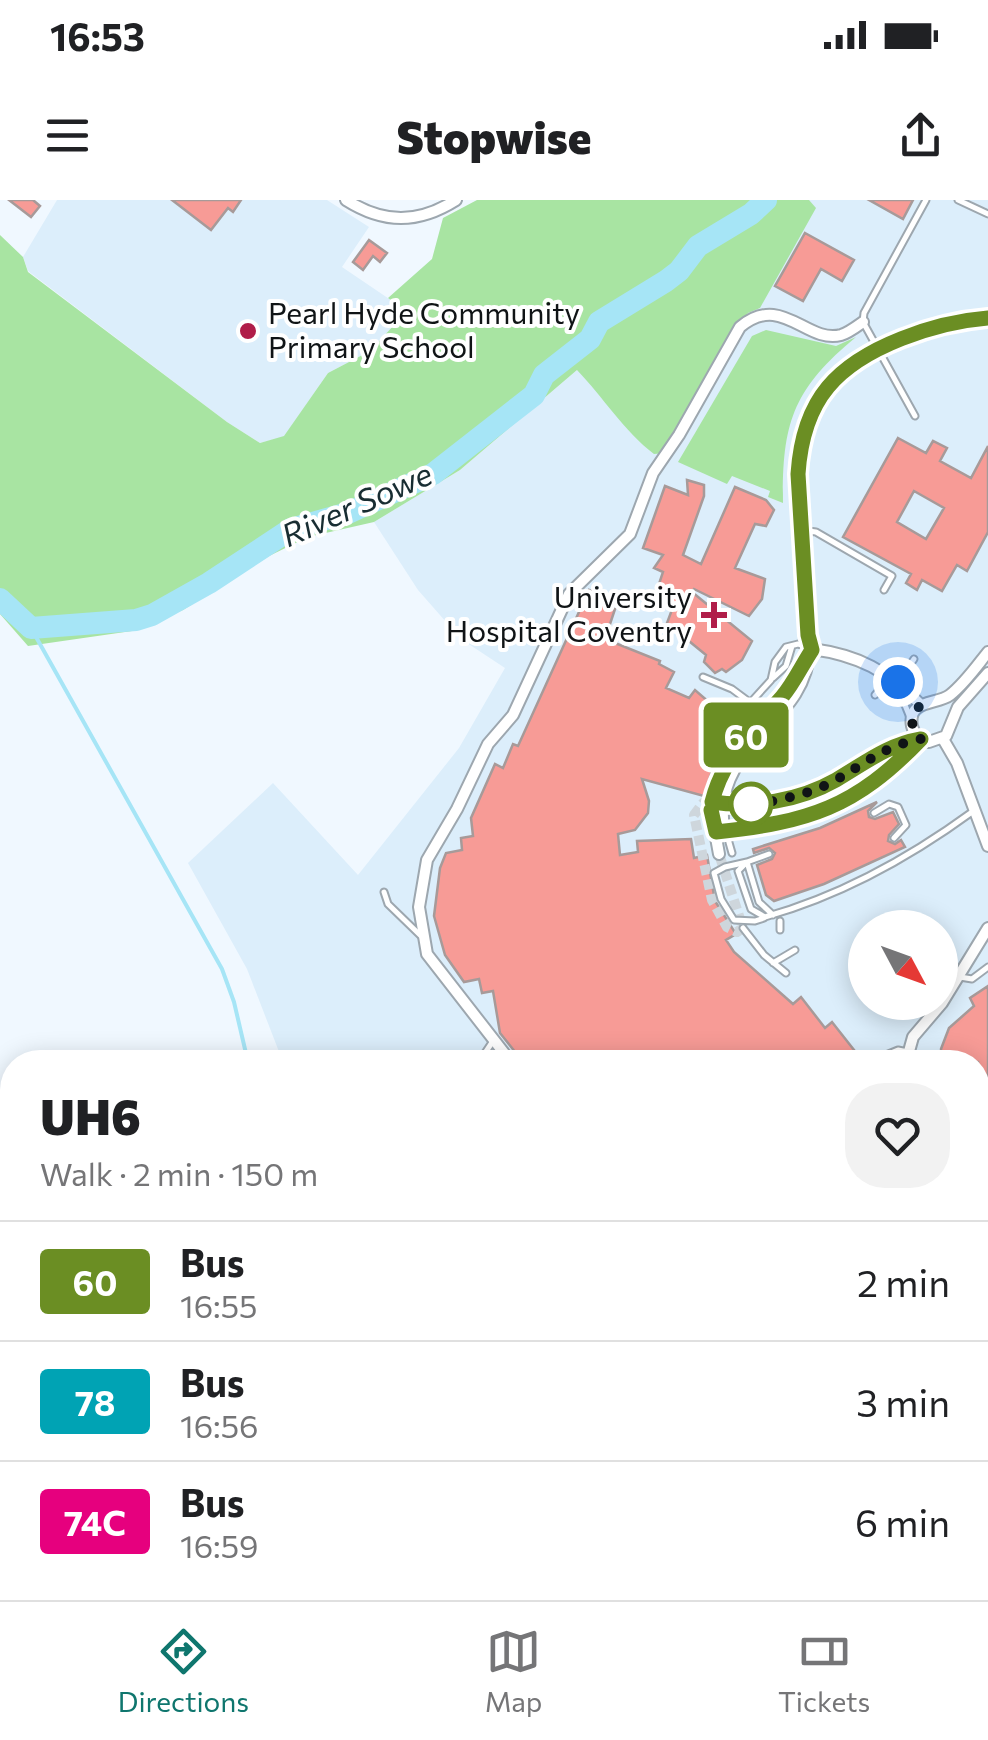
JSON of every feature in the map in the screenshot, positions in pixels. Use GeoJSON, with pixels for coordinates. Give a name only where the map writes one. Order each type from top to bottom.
{"type":"FeatureCollection","features":[{"type":"Feature","properties":{"kind":"street"},"geometry":{"type":"LineString","coordinates":[[346,200],[370,214],[398,220],[424,216],[456,200]]}},
{"type":"Feature","properties":{"kind":"street"},"geometry":{"type":"LineString","coordinates":[[501,1050],[427,954],[419,907],[421,882],[432,847],[456,810],[488,744],[513,715],[569,594],[630,534],[652,473],[740,327],[754,317],[770,314],[830,336],[841,335],[862,322]]}},
{"type":"Feature","properties":{"kind":"street"},"geometry":{"type":"LineString","coordinates":[[719,854],[718,803],[724,768],[795,679],[812,650],[798,474],[807,426],[828,386],[880,350],[941,325],[988,318]]}},
{"type":"Feature","properties":{"kind":"street"},"geometry":{"type":"LineString","coordinates":[[812,650],[860,659],[898,682],[920,704]]}},
{"type":"Feature","properties":{"kind":"street"},"geometry":{"type":"LineString","coordinates":[[920,704],[938,702],[952,693],[988,652]]}},
{"type":"Feature","properties":{"kind":"street"},"geometry":{"type":"LineString","coordinates":[[920,704],[912,723],[921,739],[929,742],[943,738],[949,732],[952,718],[988,673]]}},
{"type":"Feature","properties":{"kind":"street"},"geometry":{"type":"LineString","coordinates":[[938,702],[952,718]]}},
{"type":"Feature","properties":{"kind":"street"},"geometry":{"type":"LineString","coordinates":[[943,738],[988,846]]}},
{"type":"Feature","properties":{"kind":"street"},"geometry":{"type":"LineString","coordinates":[[721,832],[784,824],[843,803],[901,760],[921,739]]}},
{"type":"Feature","properties":{"kind":"street"},"geometry":{"type":"LineString","coordinates":[[909,1050],[914,1037],[986,935]]}},
{"type":"Feature","properties":{"kind":"lane"},"geometry":{"type":"LineString","coordinates":[[915,416],[862,322],[926,200]]}},
{"type":"Feature","properties":{"kind":"lane"},"geometry":{"type":"LineString","coordinates":[[958,200],[988,214]]}},
{"type":"Feature","properties":{"kind":"lane"},"geometry":{"type":"LineString","coordinates":[[801,530],[816,532],[892,576],[884,590]]}},
{"type":"Feature","properties":{"kind":"lane"},"geometry":{"type":"LineString","coordinates":[[718,803],[746,756],[806,681],[812,650],[792,644]]}},
{"type":"Feature","properties":{"kind":"lane"},"geometry":{"type":"LineString","coordinates":[[771,680],[780,654],[792,644]]}},
{"type":"Feature","properties":{"kind":"lane"},"geometry":{"type":"LineString","coordinates":[[751,702],[786,666],[792,644]]}},
{"type":"Feature","properties":{"kind":"lane"},"geometry":{"type":"LineString","coordinates":[[898,682],[914,658]]}},
{"type":"Feature","properties":{"kind":"lane"},"geometry":{"type":"LineString","coordinates":[[704,676],[766,714]]}},
{"type":"Feature","properties":{"kind":"lane"},"geometry":{"type":"LineString","coordinates":[[718,803],[721,788],[734,765],[789,698],[795,679]]}},
{"type":"Feature","properties":{"kind":"lane"},"geometry":{"type":"LineString","coordinates":[[875,695],[881,688],[888,688],[905,706],[912,723]]}},
{"type":"Feature","properties":{"kind":"lane"},"geometry":{"type":"LineString","coordinates":[[718,803],[744,806],[797,796],[835,780],[888,748],[921,739]]}},
{"type":"Feature","properties":{"kind":"lane"},"geometry":{"type":"LineString","coordinates":[[874,813],[888,804],[898,807],[906,825],[894,838]]}},
{"type":"Feature","properties":{"kind":"lane"},"geometry":{"type":"LineString","coordinates":[[769,854],[714,874],[721,899],[734,920],[765,918],[882,871],[973,812]]}},
{"type":"Feature","properties":{"kind":"lane"},"geometry":{"type":"LineString","coordinates":[[721,832],[732,853]]}},
{"type":"Feature","properties":{"kind":"lane"},"geometry":{"type":"LineString","coordinates":[[746,862],[759,902],[773,915]]}},
{"type":"Feature","properties":{"kind":"lane"},"geometry":{"type":"LineString","coordinates":[[746,862],[738,871],[751,909],[765,918]]}},
{"type":"Feature","properties":{"kind":"lane"},"geometry":{"type":"LineString","coordinates":[[384,892],[388,904],[423,937]]}},
{"type":"Feature","properties":{"kind":"lane"},"geometry":{"type":"LineString","coordinates":[[780,921],[780,930]]}},
{"type":"Feature","properties":{"kind":"lane"},"geometry":{"type":"LineString","coordinates":[[743,928],[786,974]]}},
{"type":"Feature","properties":{"kind":"lane"},"geometry":{"type":"LineString","coordinates":[[774,963],[795,950]]}},
{"type":"Feature","properties":{"kind":"lane"},"geometry":{"type":"LineString","coordinates":[[960,976],[972,979],[988,967]]}},
{"type":"Feature","properties":{"kind":"lane"},"geometry":{"type":"LineString","coordinates":[[488,1050],[494,1041]]}},
{"type":"Feature","properties":{"kind":"shaded area","name":"Pearl Hyde Community Primary School"},"geometry":{"type":"Polygon","coordinates":[[[57,200],[327,200],[369,227],[342,267],[407,311],[370,351],[328,373],[284,437],[260,443],[28,271],[23,257],[57,200]]]}},
{"type":"Feature","properties":{"kind":"shaded area","name":"University Hospital Coventry"},"geometry":{"type":"Polygon","coordinates":[[[788,200],[988,200],[988,1050],[278,1050],[247,969],[188,863],[273,783],[358,875],[459,748],[505,668],[461,639],[418,590],[374,522],[460,470],[638,318],[788,200]]]}},
{"type":"Feature","properties":{"kind":"green space"},"geometry":{"type":"Polygon","coordinates":[[[477,200],[809,200],[816,208],[760,308],[748,313],[665,453],[654,454],[643,445],[577,370],[460,470],[374,522],[308,537],[269,556],[183,610],[132,631],[28,646],[0,614],[0,235],[23,257],[28,272],[260,443],[284,436],[328,373],[370,351],[406,312],[388,298],[432,259],[443,218],[477,200]]]}},
{"type":"Feature","properties":{"kind":"green space"},"geometry":{"type":"Polygon","coordinates":[[[766,330],[836,346],[856,337],[818,374],[796,410],[785,451],[783,503],[768,497],[770,491],[732,476],[727,484],[678,462],[752,336],[766,330]]]}},
{"type":"Feature","properties":{"kind":"building"},"geometry":{"type":"Polygon","coordinates":[[[9,200],[33,200],[40,206],[31,217],[9,200]]]}},
{"type":"Feature","properties":{"kind":"building"},"geometry":{"type":"Polygon","coordinates":[[[172,200],[241,200],[233,212],[228,208],[211,230],[172,200]]]}},
{"type":"Feature","properties":{"kind":"building"},"geometry":{"type":"Polygon","coordinates":[[[869,200],[913,200],[903,219],[869,200]]]}},
{"type":"Feature","properties":{"kind":"building"},"geometry":{"type":"Polygon","coordinates":[[[805,233],[854,260],[842,281],[821,269],[803,301],[775,286],[805,233]]]}},
{"type":"Feature","properties":{"kind":"building"},"geometry":{"type":"Polygon","coordinates":[[[369,240],[387,253],[380,262],[373,256],[363,270],[353,262],[369,240]]]}},
{"type":"Feature","properties":{"kind":"building"},"geometry":{"type":"Polygon","coordinates":[[[898,438],[926,453],[933,441],[947,448],[940,461],[971,478],[988,446],[988,532],[967,571],[957,565],[942,591],[922,580],[917,590],[906,583],[911,574],[843,537],[898,438]],[[914,491],[897,522],[926,539],[944,508],[914,491]]]}},
{"type":"Feature","properties":{"kind":"building"},"geometry":{"type":"Polygon","coordinates":[[[687,480],[704,485],[704,496],[683,555],[701,564],[735,487],[766,500],[774,510],[766,526],[755,524],[735,568],[765,579],[762,599],[749,616],[694,589],[692,592],[752,641],[742,660],[726,672],[722,669],[715,673],[704,662],[706,655],[667,623],[673,607],[656,593],[663,572],[654,568],[663,555],[643,548],[665,486],[688,495],[687,480]]]}},
{"type":"Feature","properties":{"kind":"building"},"geometry":{"type":"Polygon","coordinates":[[[589,590],[611,600],[608,607],[615,609],[605,639],[660,661],[674,672],[666,688],[689,698],[695,690],[740,729],[712,771],[704,796],[642,779],[649,801],[648,813],[635,830],[618,834],[620,855],[638,852],[637,841],[691,839],[694,858],[707,855],[715,901],[736,934],[726,940],[734,952],[793,1004],[801,997],[825,1028],[832,1022],[854,1050],[513,1050],[500,1033],[493,991],[482,993],[479,979],[464,982],[445,955],[434,916],[440,868],[446,853],[462,850],[461,838],[473,836],[471,818],[495,764],[503,768],[513,744],[518,746],[589,590]]]}},
{"type":"Feature","properties":{"kind":"building"},"geometry":{"type":"Polygon","coordinates":[[[877,802],[868,811],[869,817],[875,819],[893,812],[899,824],[888,841],[895,844],[901,840],[905,847],[824,884],[774,901],[766,895],[757,865],[772,859],[775,853],[769,848],[754,853],[753,849],[820,828],[877,802]]]}},
{"type":"Feature","properties":{"kind":"building"},"geometry":{"type":"Polygon","coordinates":[[[988,986],[988,1050],[941,1050],[949,1028],[974,1006],[970,998],[988,986]]]}},
{"type":"Feature","properties":{"kind":"waterway","name":"River Sowe"},"geometry":{"type":"LineString","coordinates":[[0,599],[31,628],[136,620],[209,583],[291,529],[348,513],[433,474],[534,395],[544,375],[590,339],[599,322],[666,281],[698,246],[751,214],[766,200]]}},
{"type":"Feature","properties":{"kind":"waterway"},"geometry":{"type":"LineString","coordinates":[[31,628],[222,969],[245,1050]]}},
{"type":"Feature","properties":{"kind":"tunnel"},"geometry":{"type":"LineString","coordinates":[[712,802],[703,803],[694,815],[712,900],[727,927],[737,932],[743,928],[719,854]]}},
{"type":"Feature","properties":{"kind":"bus line","name":"60"},"geometry":{"type":"LineString","coordinates":[[711,810],[716,832],[764,828],[804,819],[860,792],[921,739],[888,748],[835,780],[797,796],[744,806],[712,802],[733,753],[780,700],[812,650],[798,474],[800,448],[815,408],[828,386],[880,350],[941,325],[988,318]]}},
{"type":"Feature","properties":{"kind":"place","name":"Pearl Hyde Community Primary School"},"geometry":{"type":"Point","coordinates":[248,331]}},
{"type":"Feature","properties":{"kind":"place","name":"University Hospital Coventry"},"geometry":{"type":"Point","coordinates":[714,615]}},
{"type":"Feature","properties":{"kind":"route"},"geometry":{"type":"LineString","coordinates":[[751,804],[744,806],[819,788],[888,748],[921,739],[912,723],[920,704],[898,682]]}}]}
